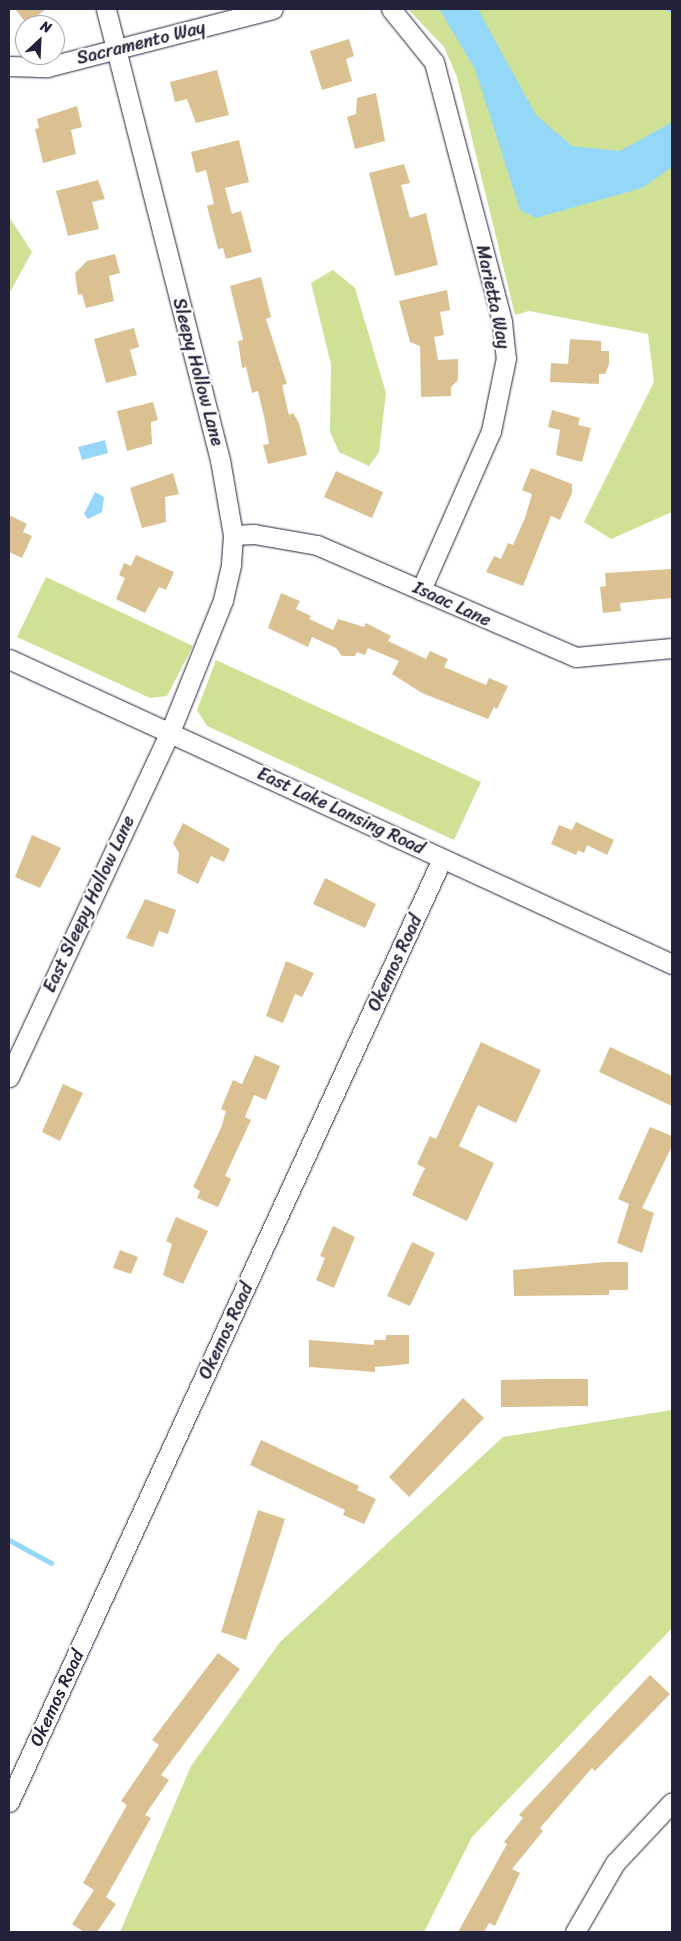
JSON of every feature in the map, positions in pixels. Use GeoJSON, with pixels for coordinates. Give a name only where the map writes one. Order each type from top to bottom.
{"type":"FeatureCollection","features":[{"type":"Feature","properties":{"kind":"street","name":"Sleepy Hollow Lane"},"geometry":{"type":"LineString","coordinates":[[106,9],[220,460],[233,535],[223,600],[170,732]]}},
{"type":"Feature","properties":{"kind":"street","name":"Sacramento Way"},"geometry":{"type":"LineString","coordinates":[[9,66],[47,67],[273,9]]}},
{"type":"Feature","properties":{"kind":"street","name":"Marietta Way"},"geometry":{"type":"LineString","coordinates":[[391,9],[434,62],[502,322],[506,358],[491,431],[421,590]]}},
{"type":"Feature","properties":{"kind":"street","name":"Isaac Lane"},"geometry":{"type":"LineString","coordinates":[[233,535],[254,534],[317,544],[576,657],[672,648]]}},
{"type":"Feature","properties":{"kind":"street","name":"East Lake Lansing Road"},"geometry":{"type":"LineString","coordinates":[[9,659],[672,964]]}},
{"type":"Feature","properties":{"kind":"street","name":"East Sleepy Hollow Lane"},"geometry":{"type":"LineString","coordinates":[[9,1077],[170,732]]}},
{"type":"Feature","properties":{"kind":"street","name":"Okemos Road"},"geometry":{"type":"LineString","coordinates":[[9,1802],[442,859]]}},
{"type":"Feature","properties":{"kind":"street"},"geometry":{"type":"LineString","coordinates":[[575,1932],[615,1864],[672,1802]]}},
{"type":"Feature","properties":{"kind":"green space"},"geometry":{"type":"Polygon","coordinates":[[[408,9],[672,9],[672,512],[611,539],[584,522],[654,382],[648,334],[529,311],[515,315],[457,77],[444,47],[408,9]]]}},
{"type":"Feature","properties":{"kind":"green space"},"geometry":{"type":"Polygon","coordinates":[[[9,217],[32,252],[10,292],[9,292],[9,217]]]}},
{"type":"Feature","properties":{"kind":"green space"},"geometry":{"type":"Polygon","coordinates":[[[333,270],[355,288],[386,393],[379,452],[369,466],[339,452],[330,432],[331,364],[311,283],[333,270]]]}},
{"type":"Feature","properties":{"kind":"green space"},"geometry":{"type":"Polygon","coordinates":[[[46,577],[193,646],[167,696],[150,698],[17,637],[46,577]]]}},
{"type":"Feature","properties":{"kind":"green space"},"geometry":{"type":"Polygon","coordinates":[[[216,660],[481,782],[454,840],[207,726],[197,710],[216,660]]]}},
{"type":"Feature","properties":{"kind":"green space"},"geometry":{"type":"Polygon","coordinates":[[[672,1410],[672,1628],[472,1837],[424,1932],[120,1932],[191,1766],[280,1642],[503,1437],[672,1410]]]}},
{"type":"Feature","properties":{"kind":"water"},"geometry":{"type":"Polygon","coordinates":[[[439,9],[478,9],[536,115],[572,146],[620,151],[672,122],[672,167],[642,188],[536,218],[520,210],[475,69],[439,9]]]}},
{"type":"Feature","properties":{"kind":"water"},"geometry":{"type":"Polygon","coordinates":[[[105,440],[108,453],[82,460],[78,447],[105,440]]]}},
{"type":"Feature","properties":{"kind":"water"},"geometry":{"type":"Polygon","coordinates":[[[95,492],[104,497],[102,512],[88,519],[84,514],[95,492]]]}},
{"type":"Feature","properties":{"kind":"building"},"geometry":{"type":"Polygon","coordinates":[[[15,9],[46,9],[38,15],[20,15],[15,9]]]}},
{"type":"Feature","properties":{"kind":"building"},"geometry":{"type":"Polygon","coordinates":[[[349,39],[354,56],[346,59],[352,81],[322,90],[310,51],[349,39]]]}},
{"type":"Feature","properties":{"kind":"building"},"geometry":{"type":"Polygon","coordinates":[[[217,70],[229,115],[196,123],[187,99],[175,102],[170,82],[217,70]]]}},
{"type":"Feature","properties":{"kind":"building"},"geometry":{"type":"Polygon","coordinates":[[[376,93],[385,141],[355,149],[347,117],[356,114],[357,98],[376,93]]]}},
{"type":"Feature","properties":{"kind":"building"},"geometry":{"type":"Polygon","coordinates":[[[77,106],[82,127],[71,130],[76,154],[43,163],[35,129],[39,128],[37,119],[77,106]]]}},
{"type":"Feature","properties":{"kind":"building"},"geometry":{"type":"Polygon","coordinates":[[[239,140],[249,182],[225,188],[232,214],[241,211],[252,252],[226,259],[223,248],[218,249],[207,206],[214,204],[206,170],[196,173],[191,152],[239,140]]]}},
{"type":"Feature","properties":{"kind":"building"},"geometry":{"type":"Polygon","coordinates":[[[404,164],[410,183],[401,185],[410,218],[426,213],[438,265],[395,276],[369,173],[404,164]]]}},
{"type":"Feature","properties":{"kind":"building"},"geometry":{"type":"Polygon","coordinates":[[[98,180],[105,199],[92,202],[99,229],[68,236],[56,191],[98,180]]]}},
{"type":"Feature","properties":{"kind":"building"},"geometry":{"type":"Polygon","coordinates":[[[115,254],[120,273],[109,276],[114,301],[86,308],[82,294],[78,295],[75,273],[87,261],[115,254]]]}},
{"type":"Feature","properties":{"kind":"building"},"geometry":{"type":"Polygon","coordinates":[[[261,277],[271,317],[266,319],[287,384],[282,385],[289,415],[293,413],[299,423],[307,455],[268,464],[263,445],[269,444],[265,421],[258,391],[252,393],[246,367],[242,368],[238,341],[243,340],[230,286],[261,277]]]}},
{"type":"Feature","properties":{"kind":"building"},"geometry":{"type":"Polygon","coordinates":[[[447,290],[450,310],[440,312],[444,335],[434,337],[438,360],[458,359],[458,380],[451,387],[451,396],[421,397],[420,346],[410,342],[399,301],[447,290]]]}},
{"type":"Feature","properties":{"kind":"building"},"geometry":{"type":"Polygon","coordinates":[[[134,328],[139,347],[130,350],[137,375],[106,383],[94,339],[134,328]]]}},
{"type":"Feature","properties":{"kind":"building"},"geometry":{"type":"Polygon","coordinates":[[[570,339],[601,341],[601,351],[609,351],[609,364],[605,374],[599,374],[599,384],[550,382],[551,363],[568,364],[570,339]]]}},
{"type":"Feature","properties":{"kind":"building"},"geometry":{"type":"Polygon","coordinates":[[[153,402],[158,420],[151,422],[152,444],[127,451],[117,411],[153,402]]]}},
{"type":"Feature","properties":{"kind":"building"},"geometry":{"type":"Polygon","coordinates":[[[552,410],[580,418],[578,425],[591,428],[582,462],[556,455],[560,430],[548,427],[552,410]]]}},
{"type":"Feature","properties":{"kind":"building"},"geometry":{"type":"Polygon","coordinates":[[[531,468],[572,484],[572,493],[560,520],[551,516],[523,586],[486,572],[494,556],[501,559],[508,543],[513,545],[525,518],[532,494],[522,490],[531,468]]]}},
{"type":"Feature","properties":{"kind":"building"},"geometry":{"type":"Polygon","coordinates":[[[336,471],[383,492],[372,518],[324,497],[336,471]]]}},
{"type":"Feature","properties":{"kind":"building"},"geometry":{"type":"Polygon","coordinates":[[[173,473],[179,494],[165,497],[166,522],[142,528],[130,488],[173,473]]]}},
{"type":"Feature","properties":{"kind":"building"},"geometry":{"type":"Polygon","coordinates":[[[9,515],[27,524],[23,532],[32,536],[22,558],[9,552],[9,515]]]}},
{"type":"Feature","properties":{"kind":"building"},"geometry":{"type":"Polygon","coordinates":[[[136,555],[174,572],[166,590],[159,587],[145,613],[116,599],[125,578],[119,575],[124,563],[131,566],[136,555]]]}},
{"type":"Feature","properties":{"kind":"building"},"geometry":{"type":"Polygon","coordinates":[[[672,569],[672,598],[620,603],[621,611],[603,613],[600,587],[606,586],[605,573],[672,569]]]}},
{"type":"Feature","properties":{"kind":"building"},"geometry":{"type":"Polygon","coordinates":[[[281,593],[300,601],[296,609],[311,616],[309,619],[333,630],[338,619],[364,627],[366,623],[391,636],[388,641],[426,659],[430,651],[448,659],[444,667],[486,685],[489,678],[508,686],[497,709],[494,707],[488,719],[422,693],[392,674],[399,661],[368,648],[365,655],[357,652],[355,656],[342,656],[336,648],[312,637],[308,647],[268,628],[281,593]]]}},
{"type":"Feature","properties":{"kind":"building"},"geometry":{"type":"Polygon","coordinates":[[[576,822],[614,840],[607,855],[587,845],[584,853],[578,850],[576,855],[551,844],[559,825],[572,830],[576,822]]]}},
{"type":"Feature","properties":{"kind":"building"},"geometry":{"type":"Polygon","coordinates":[[[183,823],[230,849],[224,862],[211,856],[198,884],[177,873],[179,853],[173,843],[183,823]]]}},
{"type":"Feature","properties":{"kind":"building"},"geometry":{"type":"Polygon","coordinates":[[[32,835],[61,848],[40,888],[15,877],[32,835]]]}},
{"type":"Feature","properties":{"kind":"building"},"geometry":{"type":"Polygon","coordinates":[[[325,878],[376,904],[365,928],[313,904],[325,878]]]}},
{"type":"Feature","properties":{"kind":"building"},"geometry":{"type":"Polygon","coordinates":[[[145,899],[176,910],[168,934],[159,931],[153,947],[126,938],[145,899]]]}},
{"type":"Feature","properties":{"kind":"building"},"geometry":{"type":"Polygon","coordinates":[[[286,961],[314,973],[302,997],[295,994],[283,1023],[266,1016],[286,961]]]}},
{"type":"Feature","properties":{"kind":"building"},"geometry":{"type":"Polygon","coordinates":[[[481,1042],[541,1070],[516,1123],[478,1105],[459,1146],[494,1163],[467,1221],[412,1195],[425,1168],[417,1164],[430,1136],[436,1139],[481,1042]]]}},
{"type":"Feature","properties":{"kind":"building"},"geometry":{"type":"Polygon","coordinates":[[[610,1047],[672,1076],[672,1106],[599,1072],[610,1047]]]}},
{"type":"Feature","properties":{"kind":"building"},"geometry":{"type":"Polygon","coordinates":[[[255,1055],[280,1066],[266,1100],[254,1095],[245,1117],[251,1120],[225,1176],[231,1179],[218,1207],[197,1198],[200,1191],[193,1187],[221,1128],[226,1111],[221,1109],[233,1080],[242,1084],[255,1055]]]}},
{"type":"Feature","properties":{"kind":"building"},"geometry":{"type":"Polygon","coordinates":[[[63,1084],[83,1093],[60,1141],[42,1132],[63,1084]]]}},
{"type":"Feature","properties":{"kind":"building"},"geometry":{"type":"Polygon","coordinates":[[[650,1127],[672,1136],[672,1146],[642,1208],[654,1213],[642,1253],[617,1243],[629,1204],[618,1199],[650,1127]]]}},
{"type":"Feature","properties":{"kind":"building"},"geometry":{"type":"Polygon","coordinates":[[[176,1217],[208,1231],[183,1284],[163,1275],[172,1244],[166,1241],[176,1217]]]}},
{"type":"Feature","properties":{"kind":"building"},"geometry":{"type":"Polygon","coordinates":[[[333,1226],[355,1237],[334,1288],[316,1280],[325,1258],[320,1256],[333,1226]]]}},
{"type":"Feature","properties":{"kind":"building"},"geometry":{"type":"Polygon","coordinates":[[[412,1242],[435,1253],[410,1306],[387,1296],[412,1242]]]}},
{"type":"Feature","properties":{"kind":"building"},"geometry":{"type":"Polygon","coordinates":[[[120,1250],[138,1257],[131,1274],[113,1268],[120,1250]]]}},
{"type":"Feature","properties":{"kind":"building"},"geometry":{"type":"Polygon","coordinates":[[[606,1262],[628,1262],[628,1290],[609,1290],[609,1295],[514,1296],[513,1270],[606,1262]]]}},
{"type":"Feature","properties":{"kind":"building"},"geometry":{"type":"Polygon","coordinates":[[[386,1335],[409,1335],[409,1364],[375,1367],[375,1372],[309,1367],[309,1340],[374,1345],[374,1340],[386,1340],[386,1335]]]}},
{"type":"Feature","properties":{"kind":"building"},"geometry":{"type":"Polygon","coordinates":[[[588,1379],[588,1406],[501,1407],[501,1380],[588,1379]]]}},
{"type":"Feature","properties":{"kind":"building"},"geometry":{"type":"Polygon","coordinates":[[[463,1398],[484,1418],[409,1497],[389,1477],[463,1398]]]}},
{"type":"Feature","properties":{"kind":"building"},"geometry":{"type":"Polygon","coordinates":[[[261,1440],[359,1486],[357,1490],[376,1499],[364,1524],[343,1515],[345,1510],[250,1465],[261,1440]]]}},
{"type":"Feature","properties":{"kind":"building"},"geometry":{"type":"Polygon","coordinates":[[[258,1510],[285,1519],[246,1640],[221,1632],[258,1510]]]}},
{"type":"Feature","properties":{"kind":"building"},"geometry":{"type":"Polygon","coordinates":[[[218,1653],[240,1669],[161,1775],[169,1780],[145,1815],[151,1818],[106,1897],[116,1904],[97,1932],[84,1932],[72,1924],[94,1890],[83,1883],[127,1805],[121,1801],[159,1745],[152,1740],[218,1653]]]}},
{"type":"Feature","properties":{"kind":"building"},"geometry":{"type":"Polygon","coordinates":[[[650,1675],[670,1694],[595,1771],[592,1768],[540,1828],[543,1831],[512,1869],[520,1873],[495,1926],[489,1923],[484,1932],[458,1932],[507,1844],[504,1842],[523,1818],[519,1815],[650,1675]]]}},
{"type":"Feature","properties":{"kind":"waterway"},"geometry":{"type":"LineString","coordinates":[[9,1540],[51,1563]]}}]}
